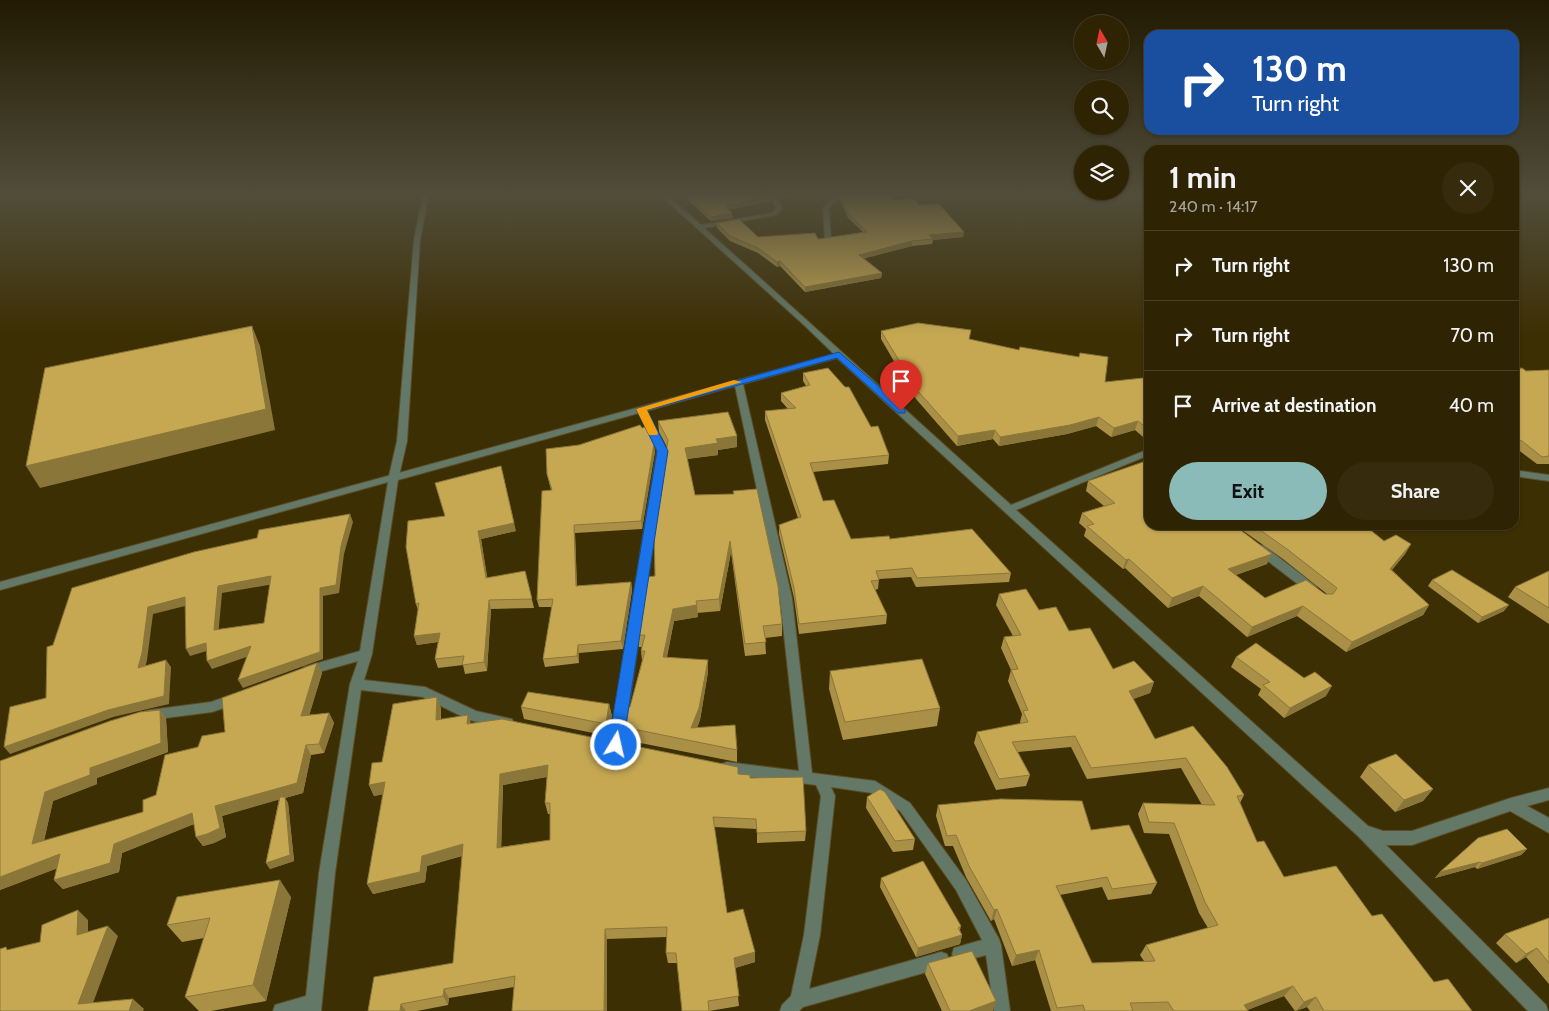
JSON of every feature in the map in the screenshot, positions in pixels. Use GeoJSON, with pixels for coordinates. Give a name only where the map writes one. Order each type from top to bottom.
{"type":"FeatureCollection","features":[{"type":"Feature","properties":{"kind":"street"},"geometry":{"type":"LineString","coordinates":[[282,1011],[314,1006],[327,873],[356,684],[366,654],[394,476],[402,441],[417,241]]}},
{"type":"Feature","properties":{"kind":"street"},"geometry":{"type":"LineString","coordinates":[[716,241],[1364,832],[1540,1011]]}},
{"type":"Feature","properties":{"kind":"street"},"geometry":{"type":"LineString","coordinates":[[0,586],[839,355]]}},
{"type":"Feature","properties":{"kind":"street"},"geometry":{"type":"LineString","coordinates":[[738,382],[786,598],[814,778],[828,796],[812,935],[793,1006]]}},
{"type":"Feature","properties":{"kind":"street"},"geometry":{"type":"LineString","coordinates":[[616,745],[662,451],[641,409]]}},
{"type":"Feature","properties":{"kind":"street"},"geometry":{"type":"LineString","coordinates":[[1010,509],[1144,454]]}},
{"type":"Feature","properties":{"kind":"street"},"geometry":{"type":"LineString","coordinates":[[1130,459],[1143,467]]}},
{"type":"Feature","properties":{"kind":"street"},"geometry":{"type":"LineString","coordinates":[[1519,474],[1549,478]]}},
{"type":"Feature","properties":{"kind":"street"},"geometry":{"type":"LineString","coordinates":[[1254,545],[1324,599]]}},
{"type":"Feature","properties":{"kind":"street"},"geometry":{"type":"LineString","coordinates":[[297,674],[366,654]]}},
{"type":"Feature","properties":{"kind":"street"},"geometry":{"type":"LineString","coordinates":[[356,684],[425,692],[474,716],[521,726]]}},
{"type":"Feature","properties":{"kind":"street"},"geometry":{"type":"LineString","coordinates":[[138,717],[212,707],[244,695]]}},
{"type":"Feature","properties":{"kind":"street"},"geometry":{"type":"LineString","coordinates":[[716,766],[874,787],[905,808],[961,885],[993,945],[1002,1011]]}},
{"type":"Feature","properties":{"kind":"street"},"geometry":{"type":"LineString","coordinates":[[1364,832],[1383,838],[1412,838],[1511,804],[1549,794]]}},
{"type":"Feature","properties":{"kind":"street"},"geometry":{"type":"LineString","coordinates":[[1511,804],[1549,826]]}},
{"type":"Feature","properties":{"kind":"street"},"geometry":{"type":"LineString","coordinates":[[793,1006],[993,945]]}},
{"type":"Feature","properties":{"kind":"building"},"geometry":{"type":"Polygon","coordinates":[[[742,241],[911,241],[859,255],[882,273],[805,287],[780,261],[777,262],[758,248],[742,241]]]}},
{"type":"Feature","properties":{"kind":"building"},"geometry":{"type":"Polygon","coordinates":[[[918,323],[971,330],[969,339],[1019,350],[1020,347],[1079,357],[1080,353],[1108,357],[1105,382],[1144,379],[1144,426],[1138,421],[1114,428],[1099,417],[1070,425],[1000,437],[995,430],[958,436],[917,390],[881,331],[918,323]]]}},
{"type":"Feature","properties":{"kind":"building"},"geometry":{"type":"Polygon","coordinates":[[[252,326],[266,409],[26,466],[45,368],[252,326]]]}},
{"type":"Feature","properties":{"kind":"building"},"geometry":{"type":"Polygon","coordinates":[[[828,368],[845,387],[849,387],[871,427],[878,426],[889,455],[810,463],[823,501],[834,500],[851,539],[889,536],[890,539],[972,529],[1011,573],[917,578],[912,568],[876,571],[879,580],[871,581],[887,615],[799,624],[794,588],[779,525],[801,517],[765,411],[796,408],[781,393],[810,385],[803,373],[828,368]]]}},
{"type":"Feature","properties":{"kind":"building"},"geometry":{"type":"Polygon","coordinates":[[[1519,368],[1526,371],[1549,370],[1549,456],[1542,457],[1519,440],[1519,368]]]}},
{"type":"Feature","properties":{"kind":"building"},"geometry":{"type":"Polygon","coordinates":[[[728,412],[737,436],[716,439],[718,443],[685,448],[695,495],[734,494],[733,491],[757,489],[778,586],[782,624],[763,626],[766,642],[745,644],[730,541],[719,599],[696,601],[697,605],[673,609],[663,657],[708,660],[699,708],[691,728],[735,725],[737,750],[623,727],[626,707],[630,707],[645,651],[641,651],[645,635],[637,635],[647,577],[655,576],[654,531],[668,440],[658,421],[728,412]]]}},
{"type":"Feature","properties":{"kind":"building"},"geometry":{"type":"Polygon","coordinates":[[[640,425],[642,428],[646,427],[654,444],[641,521],[574,525],[576,586],[631,582],[621,641],[578,645],[577,656],[543,659],[553,599],[537,600],[542,491],[552,490],[547,474],[546,449],[579,445],[640,425]]]}},
{"type":"Feature","properties":{"kind":"building"},"geometry":{"type":"Polygon","coordinates":[[[1144,462],[1144,530],[1241,530],[1272,554],[1228,569],[1265,598],[1306,580],[1325,594],[1333,594],[1337,588],[1260,530],[1370,530],[1384,541],[1396,535],[1411,544],[1390,569],[1429,605],[1352,642],[1303,606],[1252,627],[1203,586],[1172,598],[1129,559],[1126,560],[1087,526],[1094,524],[1082,513],[1115,503],[1088,481],[1144,462]]]}},
{"type":"Feature","properties":{"kind":"building"},"geometry":{"type":"Polygon","coordinates":[[[501,466],[514,523],[478,531],[486,578],[525,571],[532,599],[489,600],[484,662],[462,665],[464,656],[435,659],[440,633],[414,636],[419,603],[416,604],[406,547],[408,521],[445,516],[435,483],[501,466]]]}},
{"type":"Feature","properties":{"kind":"building"},"geometry":{"type":"Polygon","coordinates":[[[350,514],[341,546],[336,585],[320,588],[320,652],[238,680],[251,646],[207,661],[206,643],[186,649],[185,597],[148,607],[142,653],[138,668],[166,660],[164,696],[108,710],[4,747],[10,707],[46,698],[47,647],[53,645],[72,588],[194,552],[257,538],[259,530],[350,514]],[[271,576],[218,586],[214,630],[264,623],[271,576]]]}},
{"type":"Feature","properties":{"kind":"building"},"geometry":{"type":"Polygon","coordinates":[[[1452,570],[1509,605],[1482,617],[1432,580],[1452,570]]]}},
{"type":"Feature","properties":{"kind":"building"},"geometry":{"type":"Polygon","coordinates":[[[1549,571],[1549,608],[1515,587],[1549,571]]]}},
{"type":"Feature","properties":{"kind":"building"},"geometry":{"type":"Polygon","coordinates":[[[1026,589],[1039,610],[1056,607],[1069,631],[1090,628],[1113,669],[1134,661],[1154,682],[1129,691],[1155,739],[1193,726],[1227,767],[1244,795],[1237,796],[1257,842],[1264,841],[1284,877],[1336,866],[1372,916],[1382,914],[1434,982],[1448,979],[1472,1011],[1324,1011],[1316,997],[1304,1002],[1293,986],[1244,1005],[1248,1011],[1174,1011],[1168,1002],[1130,1003],[1133,1011],[1085,1011],[1083,1005],[1057,1008],[1039,950],[1016,955],[997,909],[994,910],[969,866],[956,835],[947,836],[938,805],[1001,799],[1082,801],[1091,830],[1129,825],[1157,883],[1112,889],[1107,877],[1056,886],[1092,963],[1155,961],[1146,945],[1218,925],[1205,902],[1174,823],[1149,822],[1143,803],[1215,805],[1186,758],[1091,768],[1075,736],[1012,742],[1030,775],[999,779],[977,732],[1028,722],[1023,711],[1028,710],[1011,670],[1018,669],[1004,637],[1021,635],[999,594],[1026,589]]]}},
{"type":"Feature","properties":{"kind":"building"},"geometry":{"type":"Polygon","coordinates":[[[1256,643],[1304,678],[1315,672],[1332,686],[1290,708],[1263,685],[1270,682],[1236,657],[1256,643]]]}},
{"type":"Feature","properties":{"kind":"building"},"geometry":{"type":"Polygon","coordinates":[[[922,659],[940,708],[845,722],[830,671],[922,659]]]}},
{"type":"Feature","properties":{"kind":"building"},"geometry":{"type":"Polygon","coordinates":[[[317,663],[301,716],[329,713],[319,744],[306,745],[297,783],[215,806],[220,828],[207,834],[196,837],[192,813],[114,844],[110,863],[54,880],[60,854],[0,877],[0,761],[110,721],[140,712],[160,710],[161,743],[90,768],[90,775],[45,792],[32,844],[143,812],[143,800],[156,795],[165,755],[198,747],[202,736],[225,732],[222,698],[317,663]]]}},
{"type":"Feature","properties":{"kind":"building"},"geometry":{"type":"Polygon","coordinates":[[[528,692],[609,704],[606,724],[521,707],[528,692]]]}},
{"type":"Feature","properties":{"kind":"building"},"geometry":{"type":"Polygon","coordinates":[[[437,697],[436,720],[468,715],[467,724],[502,719],[738,767],[738,774],[750,775],[750,778],[803,777],[806,831],[757,833],[756,819],[713,817],[727,913],[743,909],[755,952],[734,958],[739,996],[708,1001],[709,1011],[682,1011],[676,953],[666,953],[667,927],[605,929],[604,1011],[512,1011],[515,976],[444,989],[443,996],[401,1004],[400,1011],[368,1011],[374,977],[453,963],[463,844],[422,856],[420,872],[367,884],[385,782],[369,785],[372,763],[382,762],[393,704],[437,697]],[[548,765],[500,774],[497,848],[550,840],[550,803],[545,803],[548,765]]]}},
{"type":"Feature","properties":{"kind":"building"},"geometry":{"type":"Polygon","coordinates":[[[1396,754],[1433,789],[1404,800],[1368,765],[1396,754]]]}},
{"type":"Feature","properties":{"kind":"building"},"geometry":{"type":"Polygon","coordinates":[[[880,789],[885,792],[915,839],[895,841],[867,797],[880,789]]]}},
{"type":"Feature","properties":{"kind":"building"},"geometry":{"type":"Polygon","coordinates":[[[280,797],[285,797],[290,855],[266,863],[280,797]]]}},
{"type":"Feature","properties":{"kind":"building"},"geometry":{"type":"Polygon","coordinates":[[[1507,829],[1527,849],[1482,863],[1440,872],[1478,838],[1507,829]]]}},
{"type":"Feature","properties":{"kind":"building"},"geometry":{"type":"Polygon","coordinates":[[[923,861],[961,926],[958,928],[962,935],[918,948],[881,878],[923,861]]]}},
{"type":"Feature","properties":{"kind":"building"},"geometry":{"type":"Polygon","coordinates":[[[280,880],[253,985],[185,997],[210,918],[167,925],[177,897],[280,880]]]}},
{"type":"Feature","properties":{"kind":"building"},"geometry":{"type":"Polygon","coordinates":[[[78,910],[77,935],[108,926],[78,1004],[133,999],[129,1011],[0,1011],[0,949],[6,947],[7,950],[40,942],[42,925],[78,910]]]}},
{"type":"Feature","properties":{"kind":"building"},"geometry":{"type":"Polygon","coordinates":[[[1549,918],[1549,963],[1537,948],[1526,954],[1505,934],[1549,918]]]}},
{"type":"Feature","properties":{"kind":"building"},"geometry":{"type":"Polygon","coordinates":[[[972,951],[996,1001],[969,1011],[950,1011],[928,963],[972,951]]]}},
{"type":"Feature","properties":{"kind":"slow traffic"},"geometry":{"type":"LineString","coordinates":[[653,433],[641,409],[738,382]]}},
{"type":"Feature","properties":{"kind":"route"},"geometry":{"type":"LineString","coordinates":[[616,745],[662,451],[641,409],[839,355],[901,411]]}}]}
